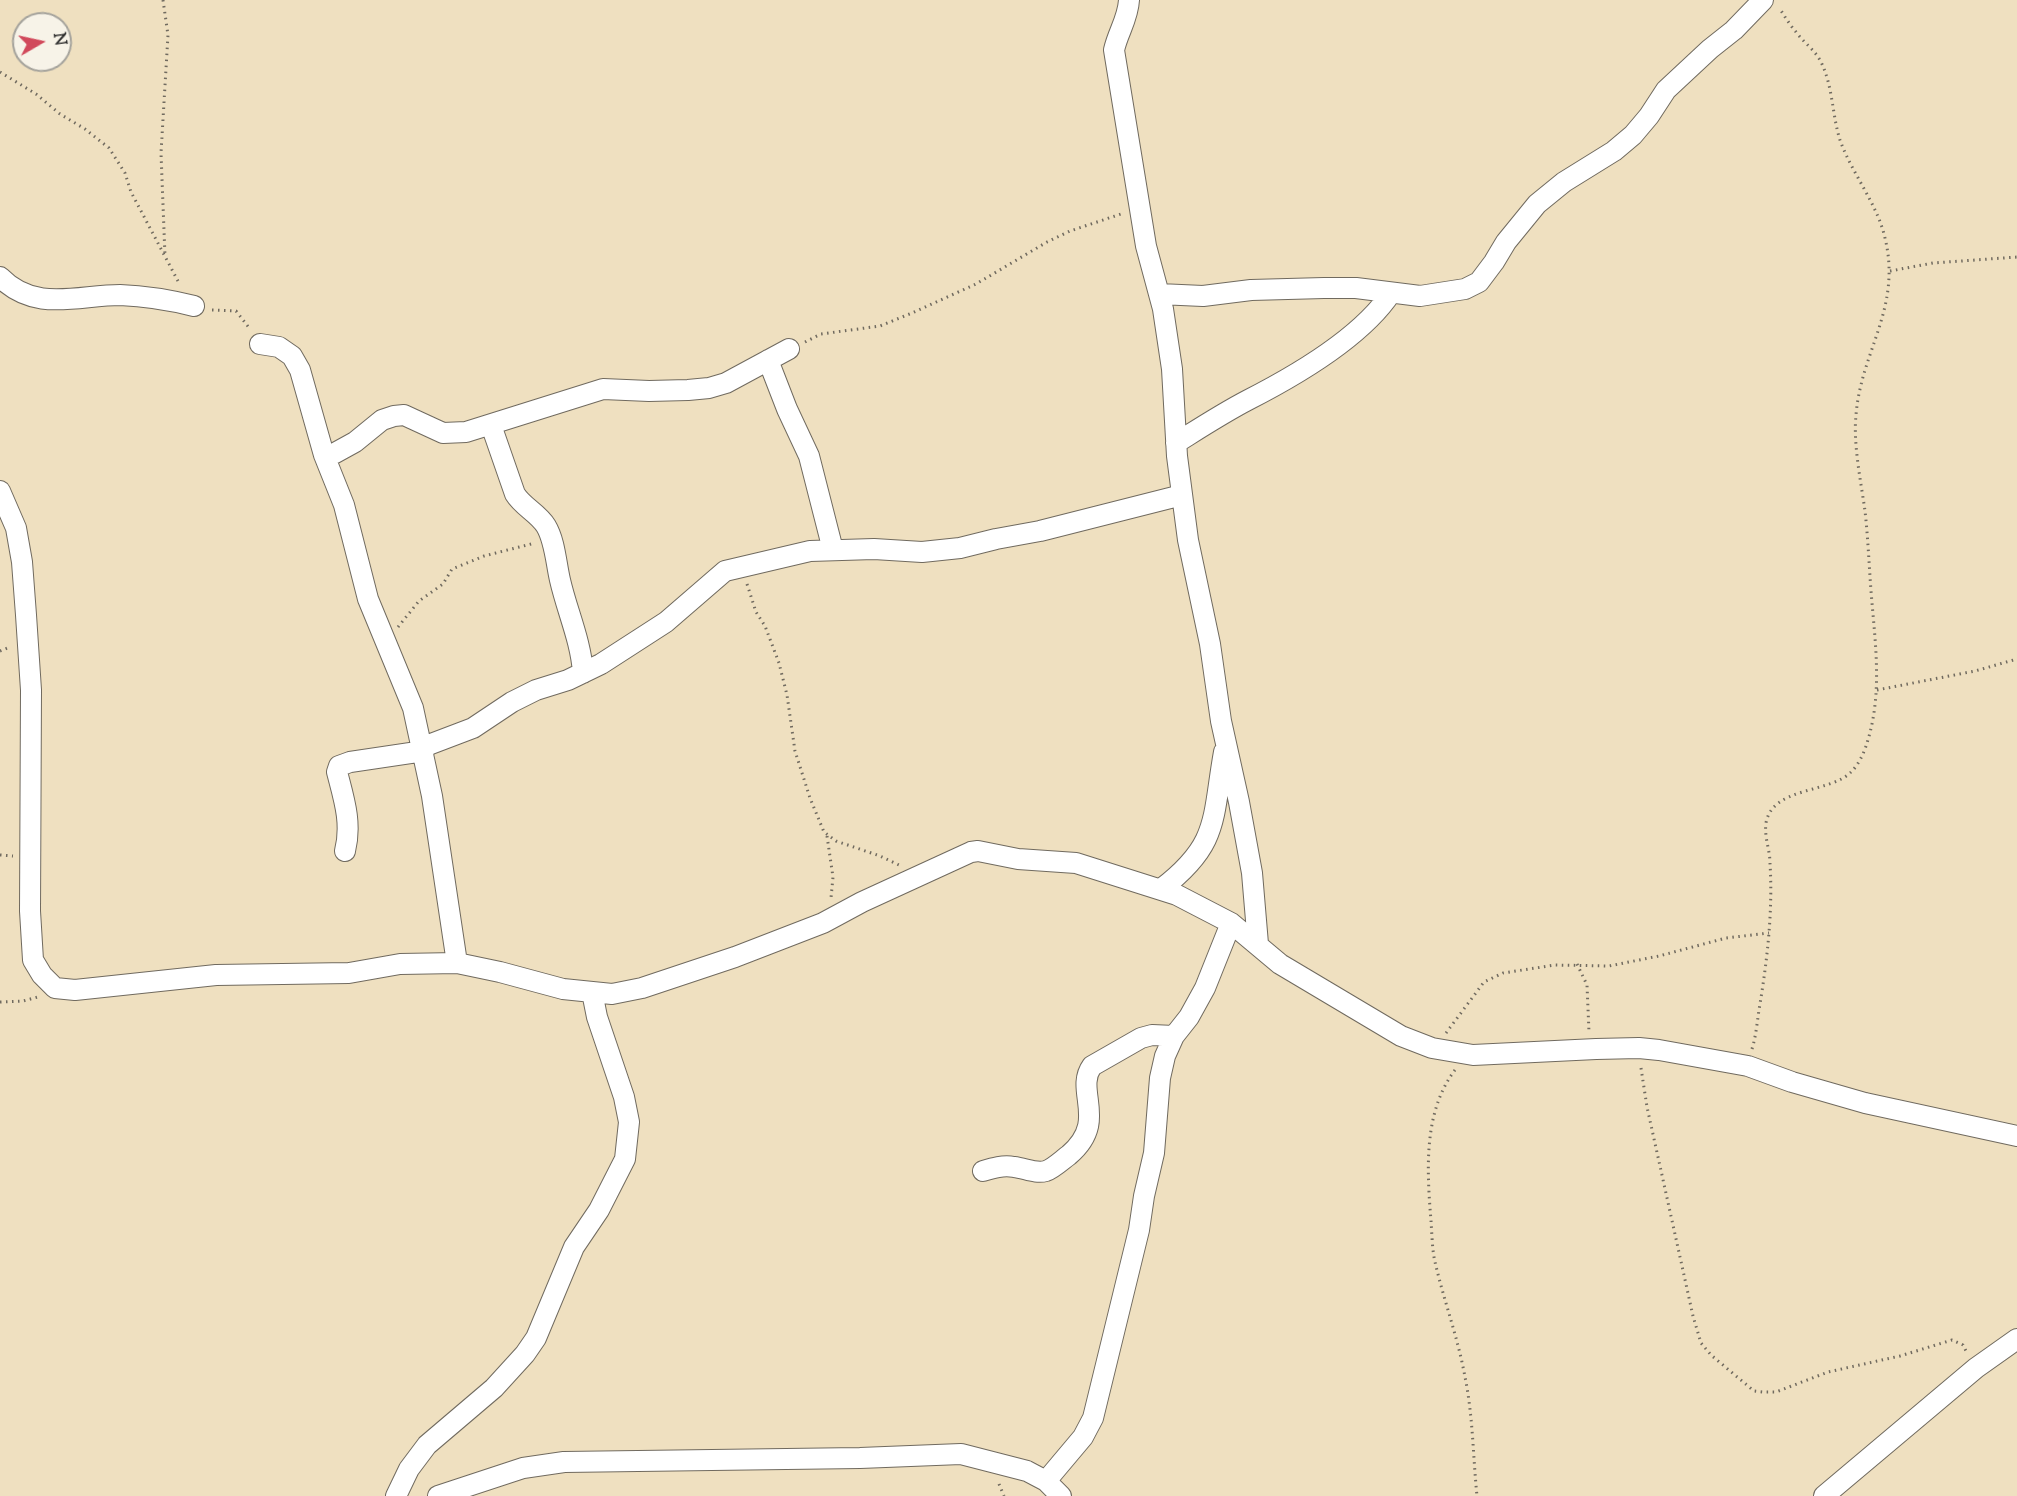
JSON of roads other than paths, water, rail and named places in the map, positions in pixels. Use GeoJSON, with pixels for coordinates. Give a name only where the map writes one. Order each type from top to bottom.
{"type":"FeatureCollection","features":[{"type":"Feature","properties":{"kind":"street"},"geometry":{"type":"LineString","coordinates":[[1129,0],[1128,14],[1122,31],[1117,37],[1114,50],[1146,246],[1163,309],[1172,369],[1176,443],[1188,540],[1210,644],[1226,744],[1252,873],[1258,944]]}},
{"type":"Feature","properties":{"kind":"street"},"geometry":{"type":"LineString","coordinates":[[1159,294],[1203,296],[1251,290],[1356,288],[1420,296],[1465,289],[1479,282],[1506,242],[1537,204],[1564,182],[1614,151],[1633,135],[1666,90],[1734,30],[1763,0]]}},
{"type":"Feature","properties":{"kind":"street"},"geometry":{"type":"LineString","coordinates":[[0,277],[17,291],[49,300],[118,295],[153,297],[194,306]]}},
{"type":"Feature","properties":{"kind":"street"},"geometry":{"type":"LineString","coordinates":[[1176,443],[1247,400],[1277,386],[1329,351],[1381,309],[1391,293]]}},
{"type":"Feature","properties":{"kind":"street"},"geometry":{"type":"LineString","coordinates":[[260,344],[279,347],[292,356],[300,370],[324,455],[344,505],[368,599],[413,708],[432,796],[457,963]]}},
{"type":"Feature","properties":{"kind":"street"},"geometry":{"type":"LineString","coordinates":[[324,455],[335,453],[355,442],[382,420],[394,416],[404,415],[443,433],[466,432],[603,389],[688,390],[726,383],[789,349]]}},
{"type":"Feature","properties":{"kind":"street"},"geometry":{"type":"LineString","coordinates":[[768,360],[809,456],[832,550]]}},
{"type":"Feature","properties":{"kind":"street"},"geometry":{"type":"LineString","coordinates":[[491,425],[515,494],[520,502],[539,516],[548,528],[566,604],[580,647],[583,673]]}},
{"type":"Feature","properties":{"kind":"street"},"geometry":{"type":"LineString","coordinates":[[0,491],[16,528],[22,562],[31,690],[30,911],[33,960],[42,975],[56,988],[75,990],[216,975],[349,973],[400,964],[457,963],[563,989],[612,994],[642,988],[735,957],[823,923],[923,873],[978,851],[1018,860],[1076,863],[1161,889],[1232,923],[1280,964],[1401,1036],[1432,1048],[1473,1055],[1638,1048],[1748,1066],[1792,1082],[1865,1103],[2017,1136]]}},
{"type":"Feature","properties":{"kind":"street"},"geometry":{"type":"LineString","coordinates":[[345,851],[348,838],[347,813],[337,772],[339,766],[423,749],[472,728],[512,702],[536,690],[602,664],[644,638],[725,571],[810,551],[874,549],[922,552],[960,548],[996,538],[1040,531],[1182,495]]}},
{"type":"Feature","properties":{"kind":"street"},"geometry":{"type":"LineString","coordinates":[[1161,889],[1194,860],[1212,828],[1226,744]]}},
{"type":"Feature","properties":{"kind":"street"},"geometry":{"type":"LineString","coordinates":[[1046,1481],[1083,1437],[1093,1418],[1138,1230],[1157,1132],[1160,1078],[1165,1056],[1174,1036],[1189,1017],[1205,988],[1232,923]]}},
{"type":"Feature","properties":{"kind":"street"},"geometry":{"type":"LineString","coordinates":[[396,1496],[409,1468],[427,1444],[494,1388],[525,1354],[536,1338],[573,1247],[599,1210],[625,1159],[628,1114],[597,1017],[592,992]]}},
{"type":"Feature","properties":{"kind":"street"},"geometry":{"type":"LineString","coordinates":[[983,1171],[1002,1166],[1035,1172],[1053,1167],[1076,1148],[1087,1130],[1090,1114],[1086,1080],[1087,1072],[1092,1066],[1141,1038],[1152,1035],[1174,1036]]}},
{"type":"Feature","properties":{"kind":"street"},"geometry":{"type":"LineString","coordinates":[[1824,1496],[1976,1368],[2017,1339]]}},
{"type":"Feature","properties":{"kind":"street"},"geometry":{"type":"LineString","coordinates":[[438,1496],[522,1468],[564,1462],[961,1454],[1027,1471],[1046,1481],[1061,1496]]}}]}
